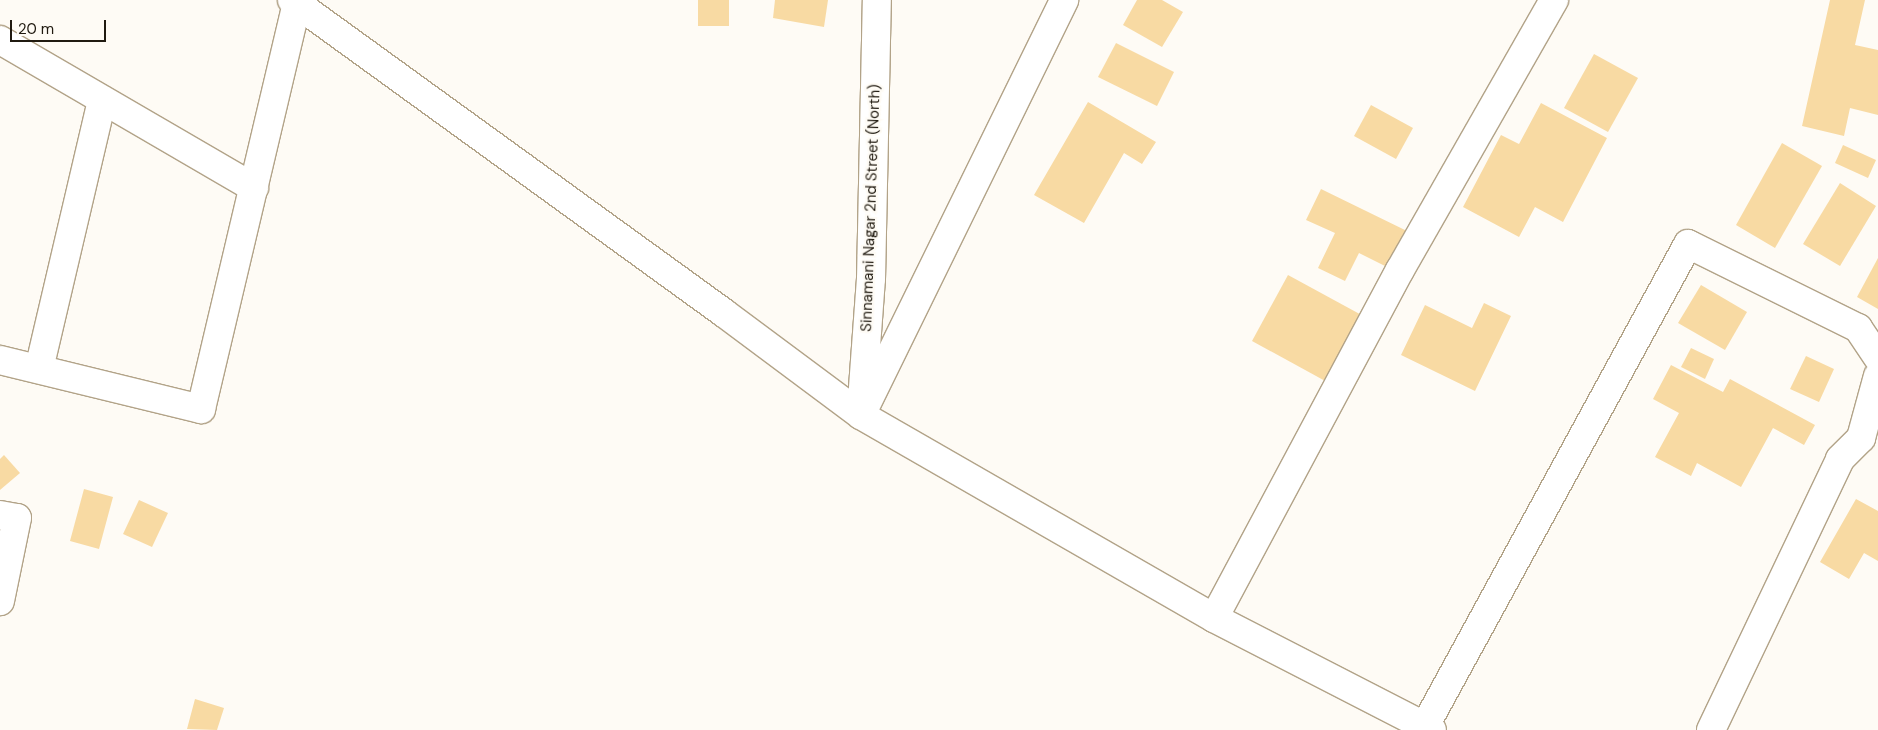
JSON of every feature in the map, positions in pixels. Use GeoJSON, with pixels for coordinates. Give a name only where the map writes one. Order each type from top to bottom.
{"type":"FeatureCollection","features":[{"type":"Feature","properties":{"kind":"street","name":"Sinnamani Nagar 2nd Street (North)"},"geometry":{"type":"LineString","coordinates":[[861,416],[870,279],[877,0]]}},
{"type":"Feature","properties":{"kind":"street"},"geometry":{"type":"LineString","coordinates":[[861,416],[1064,0]]}},
{"type":"Feature","properties":{"kind":"street"},"geometry":{"type":"LineString","coordinates":[[1214,618],[1400,270],[1554,0]]}},
{"type":"Feature","properties":{"kind":"street"},"geometry":{"type":"LineString","coordinates":[[0,360],[201,409],[254,188],[294,2],[716,307],[861,416],[1214,618],[1428,728],[1688,244],[1858,328],[1878,358]]}},
{"type":"Feature","properties":{"kind":"street"},"geometry":{"type":"LineString","coordinates":[[0,40],[254,188]]}},
{"type":"Feature","properties":{"kind":"street"},"geometry":{"type":"LineString","coordinates":[[39,370],[102,100]]}},
{"type":"Feature","properties":{"kind":"street"},"geometry":{"type":"LineString","coordinates":[[1711,730],[1840,459],[1869,442],[1878,376]]}},
{"type":"Feature","properties":{"kind":"street"},"geometry":{"type":"LineString","coordinates":[[0,515],[17,518],[0,601]]}},
{"type":"Feature","properties":{"kind":"building"},"geometry":{"type":"Polygon","coordinates":[[[698,0],[729,0],[729,26],[698,26],[698,0]]]}},
{"type":"Feature","properties":{"kind":"building"},"geometry":{"type":"Polygon","coordinates":[[[775,0],[828,0],[824,27],[773,18],[775,0]]]}},
{"type":"Feature","properties":{"kind":"building"},"geometry":{"type":"Polygon","coordinates":[[[1137,0],[1162,0],[1183,12],[1162,47],[1123,25],[1137,0]]]}},
{"type":"Feature","properties":{"kind":"building"},"geometry":{"type":"Polygon","coordinates":[[[1830,0],[1865,0],[1855,45],[1878,50],[1878,115],[1850,108],[1844,136],[1802,126],[1830,0]]]}},
{"type":"Feature","properties":{"kind":"building"},"geometry":{"type":"Polygon","coordinates":[[[1116,43],[1174,72],[1157,106],[1098,77],[1116,43]]]}},
{"type":"Feature","properties":{"kind":"building"},"geometry":{"type":"Polygon","coordinates":[[[1594,54],[1638,78],[1608,132],[1564,108],[1594,54]]]}},
{"type":"Feature","properties":{"kind":"building"},"geometry":{"type":"Polygon","coordinates":[[[1088,102],[1156,142],[1142,164],[1124,153],[1084,223],[1034,195],[1088,102]]]}},
{"type":"Feature","properties":{"kind":"building"},"geometry":{"type":"Polygon","coordinates":[[[1541,103],[1607,138],[1563,222],[1535,207],[1519,237],[1463,207],[1501,135],[1519,144],[1541,103]]]}},
{"type":"Feature","properties":{"kind":"building"},"geometry":{"type":"Polygon","coordinates":[[[1371,105],[1413,128],[1396,159],[1354,136],[1371,105]]]}},
{"type":"Feature","properties":{"kind":"building"},"geometry":{"type":"Polygon","coordinates":[[[1782,143],[1822,166],[1775,248],[1736,225],[1782,143]]]}},
{"type":"Feature","properties":{"kind":"building"},"geometry":{"type":"Polygon","coordinates":[[[1843,145],[1876,160],[1868,178],[1835,163],[1843,145]]]}},
{"type":"Feature","properties":{"kind":"building"},"geometry":{"type":"Polygon","coordinates":[[[1840,183],[1876,206],[1840,266],[1803,244],[1840,183]]]}},
{"type":"Feature","properties":{"kind":"building"},"geometry":{"type":"Polygon","coordinates":[[[1321,189],[1407,231],[1389,268],[1359,253],[1345,281],[1318,268],[1335,233],[1306,220],[1321,189]]]}},
{"type":"Feature","properties":{"kind":"building"},"geometry":{"type":"Polygon","coordinates":[[[1878,258],[1878,309],[1857,297],[1878,258]]]}},
{"type":"Feature","properties":{"kind":"building"},"geometry":{"type":"Polygon","coordinates":[[[1288,275],[1367,318],[1327,382],[1252,341],[1288,275]]]}},
{"type":"Feature","properties":{"kind":"building"},"geometry":{"type":"Polygon","coordinates":[[[1701,285],[1747,312],[1725,350],[1678,323],[1701,285]]]}},
{"type":"Feature","properties":{"kind":"building"},"geometry":{"type":"Polygon","coordinates":[[[1484,303],[1511,316],[1475,391],[1401,355],[1425,305],[1472,328],[1484,303]]]}},
{"type":"Feature","properties":{"kind":"building"},"geometry":{"type":"Polygon","coordinates":[[[1691,348],[1714,359],[1705,379],[1681,367],[1691,348]]]}},
{"type":"Feature","properties":{"kind":"building"},"geometry":{"type":"Polygon","coordinates":[[[1806,356],[1834,369],[1819,402],[1790,389],[1806,356]]]}},
{"type":"Feature","properties":{"kind":"building"},"geometry":{"type":"Polygon","coordinates":[[[1671,365],[1723,392],[1730,379],[1815,425],[1804,445],[1773,428],[1741,487],[1697,463],[1691,476],[1655,457],[1679,413],[1653,399],[1671,365]]]}},
{"type":"Feature","properties":{"kind":"building"},"geometry":{"type":"Polygon","coordinates":[[[4,455],[20,473],[0,490],[0,459],[4,455]]]}},
{"type":"Feature","properties":{"kind":"building"},"geometry":{"type":"Polygon","coordinates":[[[84,489],[113,497],[99,549],[70,541],[84,489]]]}},
{"type":"Feature","properties":{"kind":"building"},"geometry":{"type":"Polygon","coordinates":[[[1856,499],[1878,511],[1878,561],[1864,553],[1849,579],[1820,562],[1856,499]]]}},
{"type":"Feature","properties":{"kind":"building"},"geometry":{"type":"Polygon","coordinates":[[[139,500],[168,513],[152,547],[123,534],[139,500]]]}},
{"type":"Feature","properties":{"kind":"building"},"geometry":{"type":"Polygon","coordinates":[[[195,699],[224,708],[217,730],[187,729],[195,699]]]}}]}
